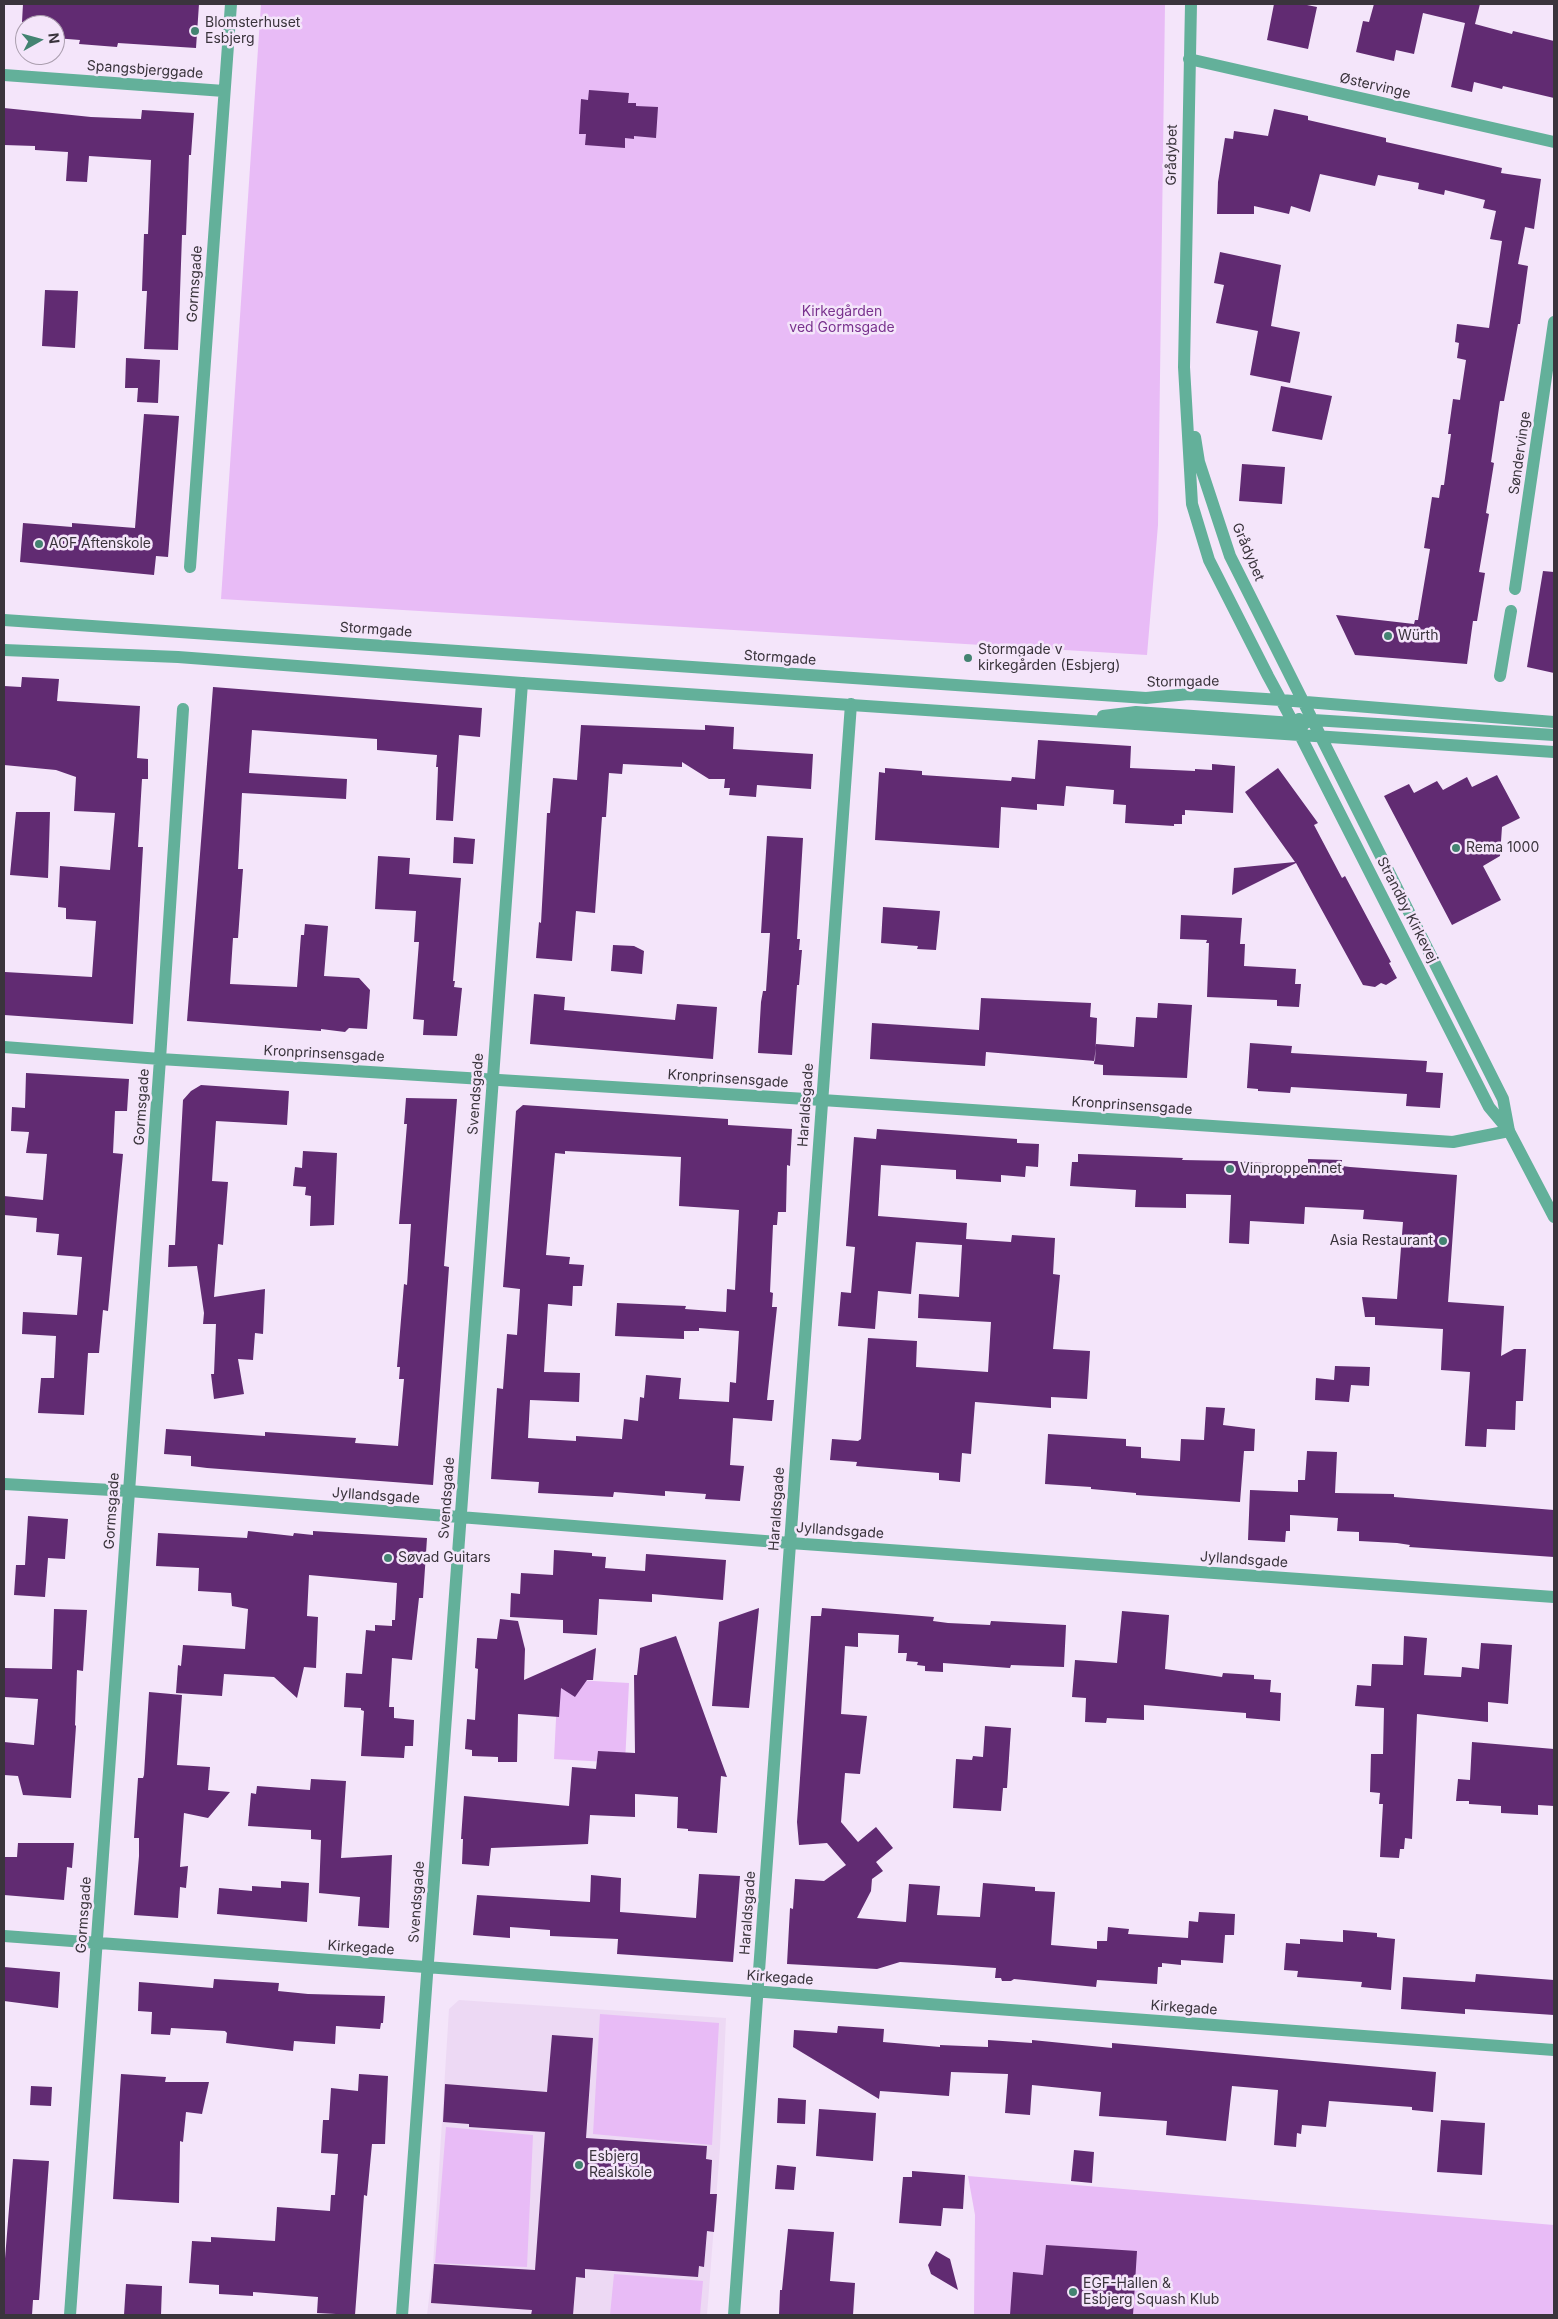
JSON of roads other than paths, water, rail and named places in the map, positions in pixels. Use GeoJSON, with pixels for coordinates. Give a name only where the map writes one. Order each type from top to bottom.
{"type":"FeatureCollection","features":[{"type":"Feature","properties":{"kind":"street","name":"Gormsgade"},"geometry":{"type":"LineString","coordinates":[[190,567],[231,4]]}},
{"type":"Feature","properties":{"kind":"street","name":"Grådybet"},"geometry":{"type":"LineString","coordinates":[[1190,4],[1184,367],[1192,504],[1209,560],[1281,700]]}},
{"type":"Feature","properties":{"kind":"street","name":"Østervinge"},"geometry":{"type":"LineString","coordinates":[[1189,59],[1554,142]]}},
{"type":"Feature","properties":{"kind":"street","name":"Spangsbjerggade"},"geometry":{"type":"LineString","coordinates":[[4,75],[224,91]]}},
{"type":"Feature","properties":{"kind":"street","name":"Søndervinge"},"geometry":{"type":"LineString","coordinates":[[1515,589],[1554,322]]}},
{"type":"Feature","properties":{"kind":"street","name":"Grådybet"},"geometry":{"type":"LineString","coordinates":[[1184,367],[1199,462],[1230,556],[1321,736]]}},
{"type":"Feature","properties":{"kind":"street"},"geometry":{"type":"LineString","coordinates":[[1500,676],[1510,611]]}},
{"type":"Feature","properties":{"kind":"street","name":"Stormgade"},"geometry":{"type":"LineString","coordinates":[[4,620],[1146,698],[1189,694],[1302,701],[1554,722]]}},
{"type":"Feature","properties":{"kind":"street"},"geometry":{"type":"LineString","coordinates":[[4,650],[178,656],[522,683],[1554,752]]}},
{"type":"Feature","properties":{"kind":"street","name":"Svendsgade"},"geometry":{"type":"LineString","coordinates":[[402,2315],[522,683]]}},
{"type":"Feature","properties":{"kind":"street","name":"Strandby Kirkevej"},"geometry":{"type":"LineString","coordinates":[[1281,700],[1488,1107],[1509,1131],[1554,1217]]}},
{"type":"Feature","properties":{"kind":"street"},"geometry":{"type":"LineString","coordinates":[[1068,719],[1136,712],[1293,722],[1302,716],[1302,701]]}},
{"type":"Feature","properties":{"kind":"street","name":"Haraldsgade"},"geometry":{"type":"LineString","coordinates":[[734,2315],[851,704]]}},
{"type":"Feature","properties":{"kind":"street","name":"Gormsgade"},"geometry":{"type":"LineString","coordinates":[[70,2315],[160,1059],[183,709]]}},
{"type":"Feature","properties":{"kind":"street"},"geometry":{"type":"LineString","coordinates":[[1300,735],[1304,724],[1312,720],[1554,735]]}},
{"type":"Feature","properties":{"kind":"street","name":"Strandby Kirkevej"},"geometry":{"type":"LineString","coordinates":[[1321,736],[1504,1098],[1509,1131]]}},
{"type":"Feature","properties":{"kind":"street","name":"Kronprinsensgade"},"geometry":{"type":"LineString","coordinates":[[4,1047],[160,1059],[1453,1142],[1509,1131]]}},
{"type":"Feature","properties":{"kind":"street","name":"Jyllandsgade"},"geometry":{"type":"LineString","coordinates":[[4,1484],[790,1543],[1554,1597]]}},
{"type":"Feature","properties":{"kind":"street","name":"Kirkegade"},"geometry":{"type":"LineString","coordinates":[[4,1936],[1554,2050]]}},
{"type":"Feature","properties":{"kind":"place","name":"Blomsterhuset Esbjerg"},"geometry":{"type":"Point","coordinates":[195,31]}},
{"type":"Feature","properties":{"kind":"place","name":"AOF Aftenskole"},"geometry":{"type":"Point","coordinates":[39,544]}},
{"type":"Feature","properties":{"kind":"place","name":"Würth"},"geometry":{"type":"Point","coordinates":[1388,636]}},
{"type":"Feature","properties":{"kind":"place","name":"Stormgade v kirkegården (Esbjerg)"},"geometry":{"type":"Point","coordinates":[968,658]}},
{"type":"Feature","properties":{"kind":"place","name":"Rema 1000"},"geometry":{"type":"Point","coordinates":[1456,848]}},
{"type":"Feature","properties":{"kind":"place","name":"Vinproppen.net"},"geometry":{"type":"Point","coordinates":[1230,1169]}},
{"type":"Feature","properties":{"kind":"place","name":"Asia Restaurant"},"geometry":{"type":"Point","coordinates":[1443,1241]}},
{"type":"Feature","properties":{"kind":"place","name":"Søvad Guitars"},"geometry":{"type":"Point","coordinates":[388,1558]}},
{"type":"Feature","properties":{"kind":"place","name":"Esbjerg Realskole"},"geometry":{"type":"Point","coordinates":[579,2165]}},
{"type":"Feature","properties":{"kind":"place","name":"EGF-Hallen & Esbjerg Squash Klub"},"geometry":{"type":"Point","coordinates":[1073,2292]}},
{"type":"Feature","properties":{"kind":"park label","name":"Kirkegården ved Gormsgade"},"geometry":{"type":"Point","coordinates":[842,320]}}]}
